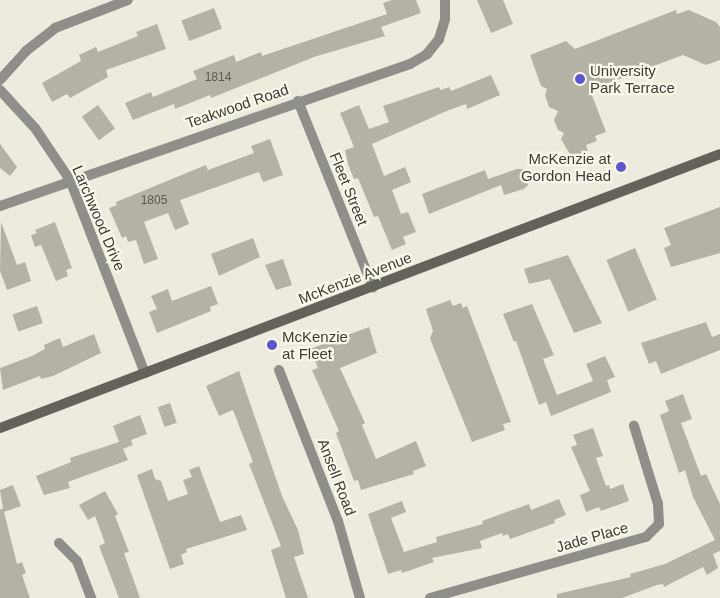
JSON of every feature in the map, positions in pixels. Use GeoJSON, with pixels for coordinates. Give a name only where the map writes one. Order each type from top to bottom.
{"type":"FeatureCollection","features":[{"type":"Feature","properties":{"kind":"main road","name":"McKenzie Avenue"},"geometry":{"type":"LineString","coordinates":[[0,428],[373,288],[720,154]]}},
{"type":"Feature","properties":{"kind":"street"},"geometry":{"type":"LineString","coordinates":[[0,80],[26,51],[55,28],[128,0]]}},
{"type":"Feature","properties":{"kind":"street","name":"Teakwood Road"},"geometry":{"type":"LineString","coordinates":[[0,206],[298,101],[410,64],[427,54],[439,39],[445,19],[445,0]]}},
{"type":"Feature","properties":{"kind":"street","name":"Larchwood Drive"},"geometry":{"type":"LineString","coordinates":[[0,90],[35,128],[70,180],[145,373]]}},
{"type":"Feature","properties":{"kind":"street","name":"Fleet Street"},"geometry":{"type":"LineString","coordinates":[[298,101],[373,288]]}},
{"type":"Feature","properties":{"kind":"street","name":"Ansell Road"},"geometry":{"type":"LineString","coordinates":[[279,370],[338,521],[360,598]]}},
{"type":"Feature","properties":{"kind":"street","name":"Jade Place"},"geometry":{"type":"LineString","coordinates":[[430,598],[646,537],[659,524],[658,504],[634,426]]}},
{"type":"Feature","properties":{"kind":"street"},"geometry":{"type":"LineString","coordinates":[[59,543],[77,561],[91,598]]}},
{"type":"Feature","properties":{"kind":"building"},"geometry":{"type":"Polygon","coordinates":[[[392,0],[416,0],[421,13],[381,27],[385,36],[314,57],[211,98],[210,95],[175,109],[174,104],[133,120],[125,103],[151,92],[153,97],[197,79],[193,71],[234,55],[236,62],[261,52],[262,56],[387,14],[383,3],[392,0]]]}},
{"type":"Feature","properties":{"kind":"building"},"geometry":{"type":"Polygon","coordinates":[[[477,0],[503,0],[513,24],[491,33],[477,0]]]}},
{"type":"Feature","properties":{"kind":"building"},"geometry":{"type":"Polygon","coordinates":[[[214,8],[222,29],[189,41],[181,21],[214,8]]]}},
{"type":"Feature","properties":{"kind":"building","name":"University Park Terrace"},"geometry":{"type":"Polygon","coordinates":[[[676,10],[677,14],[689,10],[716,22],[720,27],[720,60],[706,65],[683,55],[590,90],[606,132],[595,136],[597,141],[586,145],[588,151],[572,158],[561,139],[564,133],[558,130],[554,120],[558,111],[549,107],[545,95],[547,89],[541,86],[530,55],[566,41],[575,49],[676,10]]]}},
{"type":"Feature","properties":{"kind":"building"},"geometry":{"type":"Polygon","coordinates":[[[157,24],[166,49],[106,70],[108,77],[70,98],[67,94],[52,102],[42,83],[81,61],[79,55],[96,47],[98,52],[138,36],[136,32],[157,24]]]}},
{"type":"Feature","properties":{"kind":"building"},"geometry":{"type":"Polygon","coordinates":[[[491,75],[500,95],[467,109],[466,104],[449,110],[372,144],[384,176],[405,167],[411,182],[392,190],[401,214],[408,212],[416,232],[403,237],[406,244],[392,250],[378,216],[374,217],[358,178],[354,179],[348,164],[345,150],[354,147],[340,113],[359,105],[369,129],[389,122],[383,106],[439,87],[441,90],[449,87],[451,91],[491,75]]]}},
{"type":"Feature","properties":{"kind":"building"},"geometry":{"type":"Polygon","coordinates":[[[98,105],[115,128],[99,140],[82,117],[98,105]]]}},
{"type":"Feature","properties":{"kind":"building"},"geometry":{"type":"Polygon","coordinates":[[[270,139],[283,175],[263,182],[259,172],[180,200],[189,224],[175,230],[168,213],[144,222],[158,259],[144,264],[136,240],[128,242],[126,236],[122,238],[109,208],[117,205],[116,202],[206,165],[208,170],[254,153],[251,146],[270,139]]]}},
{"type":"Feature","properties":{"kind":"building"},"geometry":{"type":"Polygon","coordinates":[[[0,144],[17,167],[10,176],[0,168],[0,144]]]}},
{"type":"Feature","properties":{"kind":"building"},"geometry":{"type":"Polygon","coordinates":[[[517,169],[523,169],[528,185],[524,189],[504,195],[501,185],[429,214],[422,194],[485,170],[488,179],[517,169]]]}},
{"type":"Feature","properties":{"kind":"building"},"geometry":{"type":"Polygon","coordinates":[[[720,207],[720,253],[671,267],[664,248],[671,245],[664,228],[720,207]]]}},
{"type":"Feature","properties":{"kind":"building"},"geometry":{"type":"Polygon","coordinates":[[[1,222],[17,265],[25,262],[31,281],[7,290],[0,271],[1,222]]]}},
{"type":"Feature","properties":{"kind":"building"},"geometry":{"type":"Polygon","coordinates":[[[55,222],[72,268],[66,270],[68,276],[56,281],[41,245],[35,247],[31,235],[37,233],[35,230],[55,222]]]}},
{"type":"Feature","properties":{"kind":"building"},"geometry":{"type":"Polygon","coordinates":[[[253,238],[260,257],[219,276],[211,254],[253,238]]]}},
{"type":"Feature","properties":{"kind":"building"},"geometry":{"type":"Polygon","coordinates":[[[635,248],[657,300],[628,312],[606,260],[635,248]]]}},
{"type":"Feature","properties":{"kind":"building"},"geometry":{"type":"Polygon","coordinates":[[[568,255],[602,323],[574,333],[550,279],[529,284],[524,269],[568,255]]]}},
{"type":"Feature","properties":{"kind":"building"},"geometry":{"type":"Polygon","coordinates":[[[283,259],[292,285],[276,290],[265,265],[283,259]]]}},
{"type":"Feature","properties":{"kind":"building"},"geometry":{"type":"Polygon","coordinates":[[[211,286],[218,304],[210,307],[211,311],[157,333],[149,312],[157,309],[151,296],[168,289],[172,301],[211,286]]]}},
{"type":"Feature","properties":{"kind":"building"},"geometry":{"type":"Polygon","coordinates":[[[450,300],[453,306],[461,303],[463,308],[467,306],[511,422],[503,424],[505,430],[472,442],[430,338],[433,331],[426,309],[450,300]]]}},
{"type":"Feature","properties":{"kind":"building"},"geometry":{"type":"Polygon","coordinates":[[[532,304],[554,355],[543,359],[557,395],[593,381],[586,364],[605,356],[615,377],[607,380],[611,392],[551,416],[546,402],[539,405],[516,341],[514,342],[503,314],[532,304]]]}},
{"type":"Feature","properties":{"kind":"building"},"geometry":{"type":"Polygon","coordinates":[[[37,306],[43,323],[18,331],[12,314],[37,306]]]}},
{"type":"Feature","properties":{"kind":"building"},"geometry":{"type":"Polygon","coordinates":[[[706,322],[712,337],[720,334],[720,350],[661,374],[656,361],[649,364],[641,343],[706,322]]]}},
{"type":"Feature","properties":{"kind":"building"},"geometry":{"type":"Polygon","coordinates":[[[369,327],[377,353],[340,368],[365,423],[362,425],[376,459],[416,441],[426,466],[413,471],[414,474],[361,490],[358,480],[354,481],[336,433],[339,431],[312,370],[318,368],[310,349],[369,327]]]}},
{"type":"Feature","properties":{"kind":"building"},"geometry":{"type":"Polygon","coordinates":[[[94,334],[101,353],[53,376],[41,379],[40,376],[3,390],[0,368],[32,356],[45,349],[44,345],[60,338],[63,347],[94,334]]]}},
{"type":"Feature","properties":{"kind":"building"},"geometry":{"type":"Polygon","coordinates":[[[239,371],[282,496],[298,530],[304,554],[294,557],[308,598],[286,598],[271,550],[281,546],[249,464],[253,462],[233,410],[219,416],[206,386],[239,371]]]}},
{"type":"Feature","properties":{"kind":"building"},"geometry":{"type":"Polygon","coordinates":[[[683,394],[692,419],[681,423],[701,476],[706,474],[720,504],[720,551],[713,554],[718,568],[707,575],[703,567],[664,587],[663,584],[657,585],[622,598],[557,598],[557,594],[631,577],[630,574],[665,564],[715,540],[693,497],[685,470],[679,473],[660,415],[669,411],[665,401],[683,394]]]}},
{"type":"Feature","properties":{"kind":"building"},"geometry":{"type":"Polygon","coordinates":[[[170,403],[177,423],[165,427],[158,407],[170,403]]]}},
{"type":"Feature","properties":{"kind":"building"},"geometry":{"type":"Polygon","coordinates":[[[140,415],[147,434],[131,440],[133,445],[123,449],[128,460],[68,482],[70,488],[44,495],[36,476],[71,462],[70,458],[119,442],[113,426],[140,415]]]}},
{"type":"Feature","properties":{"kind":"building"},"geometry":{"type":"Polygon","coordinates":[[[593,428],[603,456],[596,458],[606,486],[609,485],[610,489],[623,484],[629,501],[601,511],[599,507],[586,512],[580,495],[590,491],[571,447],[577,445],[573,435],[593,428]]]}},
{"type":"Feature","properties":{"kind":"building"},"geometry":{"type":"Polygon","coordinates":[[[199,466],[220,522],[241,515],[247,530],[186,549],[187,552],[181,555],[184,564],[170,569],[137,475],[152,469],[155,479],[161,481],[168,501],[188,494],[183,480],[192,477],[189,470],[199,466]]]}},
{"type":"Feature","properties":{"kind":"building"},"geometry":{"type":"Polygon","coordinates":[[[13,485],[21,506],[4,512],[17,564],[22,562],[26,573],[22,575],[30,598],[0,598],[0,509],[3,509],[0,490],[13,485]]]}},
{"type":"Feature","properties":{"kind":"building"},"geometry":{"type":"Polygon","coordinates":[[[105,491],[118,514],[115,516],[129,552],[124,553],[140,598],[119,598],[99,546],[105,543],[95,516],[88,520],[79,505],[105,491]]]}},
{"type":"Feature","properties":{"kind":"building"},"geometry":{"type":"Polygon","coordinates":[[[559,499],[566,515],[554,520],[555,523],[510,539],[508,534],[503,536],[502,533],[480,541],[482,548],[432,558],[434,562],[402,573],[401,570],[388,574],[368,514],[402,501],[406,512],[391,518],[404,552],[437,542],[436,537],[483,524],[482,521],[529,504],[531,510],[559,499]]]}},
{"type":"Feature","properties":{"kind":"place","name":"University Park Terrace"},"geometry":{"type":"Point","coordinates":[580,79]}},
{"type":"Feature","properties":{"kind":"place","name":"McKenzie at Gordon Head"},"geometry":{"type":"Point","coordinates":[621,167]}},
{"type":"Feature","properties":{"kind":"place","name":"McKenzie at Fleet"},"geometry":{"type":"Point","coordinates":[272,345]}}]}
